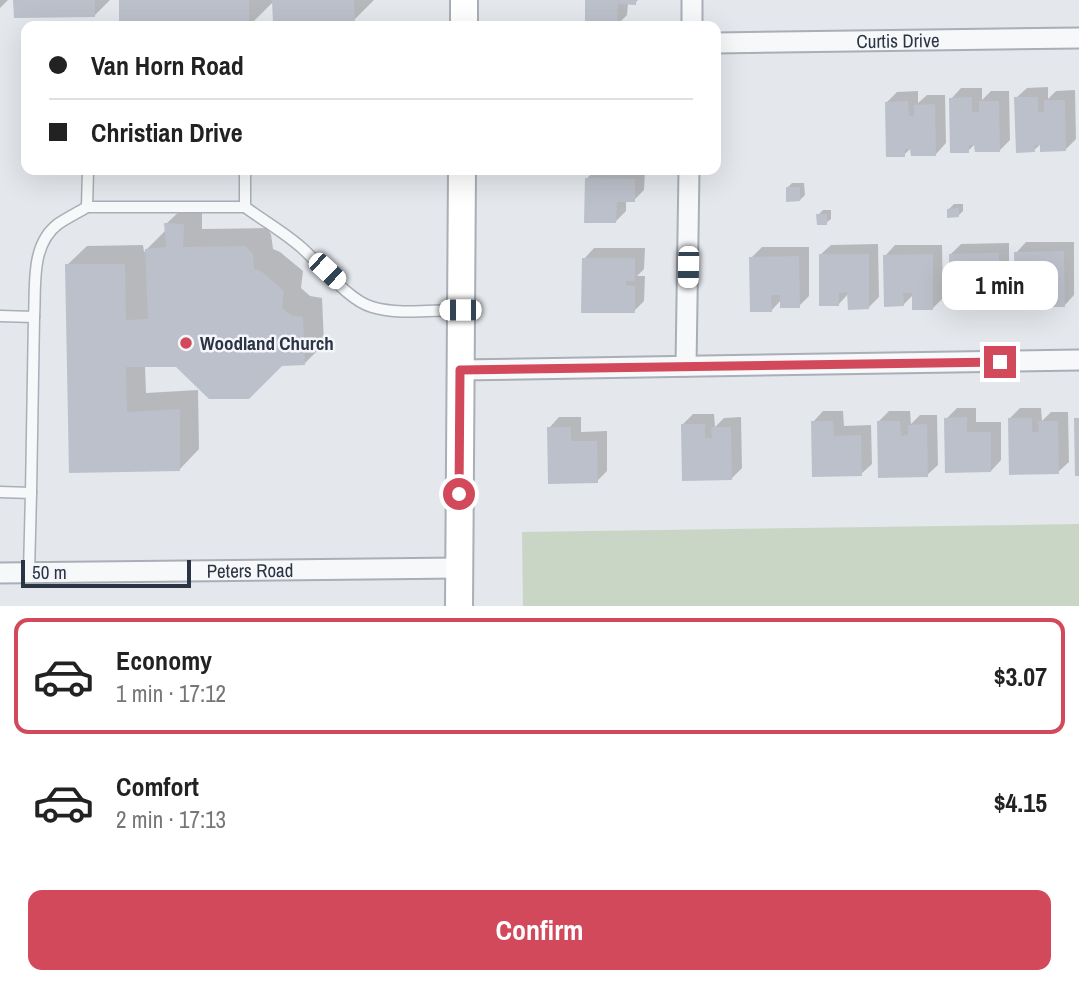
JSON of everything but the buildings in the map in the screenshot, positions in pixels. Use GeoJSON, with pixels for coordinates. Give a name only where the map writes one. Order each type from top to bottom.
{"type":"FeatureCollection","features":[{"type":"Feature","properties":{"kind":"main road"},"geometry":{"type":"LineString","coordinates":[[464,0],[464,21]]}},
{"type":"Feature","properties":{"kind":"main road"},"geometry":{"type":"LineString","coordinates":[[458,606],[462,175]]}},
{"type":"Feature","properties":{"kind":"street"},"geometry":{"type":"LineString","coordinates":[[692,0],[692,21]]}},
{"type":"Feature","properties":{"kind":"street","name":"Curtis Drive"},"geometry":{"type":"LineString","coordinates":[[721,43],[1079,38]]}},
{"type":"Feature","properties":{"kind":"street"},"geometry":{"type":"LineString","coordinates":[[686,366],[689,175]]}},
{"type":"Feature","properties":{"kind":"street"},"geometry":{"type":"LineString","coordinates":[[460,370],[1079,360]]}},
{"type":"Feature","properties":{"kind":"street","name":"Peters Road"},"geometry":{"type":"LineString","coordinates":[[0,573],[459,568]]}},
{"type":"Feature","properties":{"kind":"lane"},"geometry":{"type":"LineString","coordinates":[[87,207],[88,175]]}},
{"type":"Feature","properties":{"kind":"lane"},"geometry":{"type":"LineString","coordinates":[[245,175],[245,207]]}},
{"type":"Feature","properties":{"kind":"lane"},"geometry":{"type":"LineString","coordinates":[[30,573],[37,255],[56,225],[87,207],[245,207],[278,228],[358,301],[388,310],[460,310]]}},
{"type":"Feature","properties":{"kind":"lane"},"geometry":{"type":"LineString","coordinates":[[0,316],[34,317]]}},
{"type":"Feature","properties":{"kind":"lane"},"geometry":{"type":"LineString","coordinates":[[0,492],[31,493]]}},
{"type":"Feature","properties":{"kind":"green space"},"geometry":{"type":"Polygon","coordinates":[[[1079,524],[1079,606],[523,606],[522,532],[1079,524]]]}},
{"type":"Feature","properties":{"kind":"place","name":"Woodland Church"},"geometry":{"type":"Point","coordinates":[186,343]}},
{"type":"Feature","properties":{"kind":"route"},"geometry":{"type":"LineString","coordinates":[[459,494],[460,370],[1000,362]]}}]}
